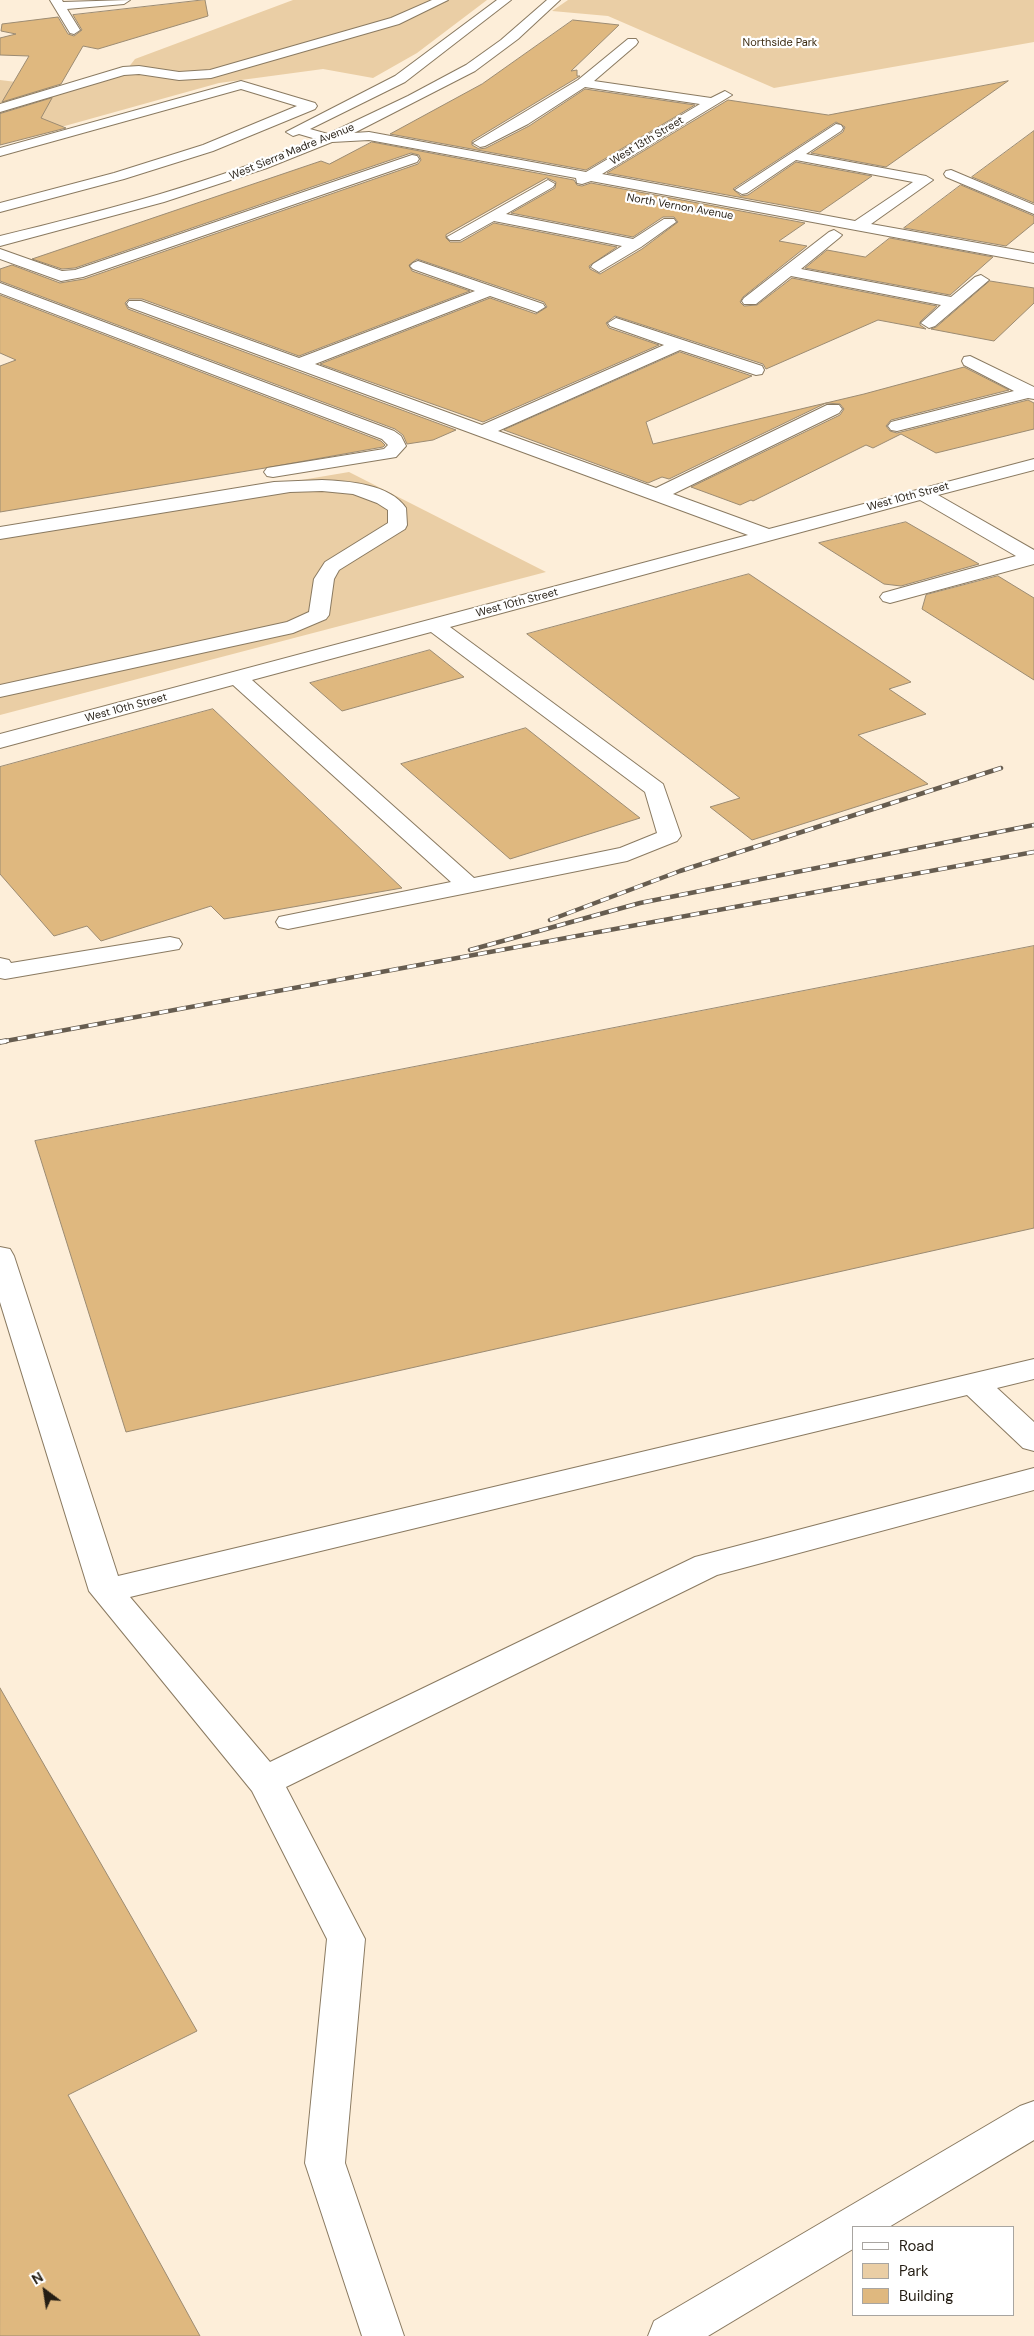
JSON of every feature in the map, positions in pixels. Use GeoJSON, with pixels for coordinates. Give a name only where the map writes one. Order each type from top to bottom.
{"type":"FeatureCollection","features":[{"type":"Feature","properties":{"kind":"street"},"geometry":{"type":"LineString","coordinates":[[74,30],[59,3],[124,0]]}},
{"type":"Feature","properties":{"kind":"street"},"geometry":{"type":"LineString","coordinates":[[0,108],[123,71],[139,70],[179,76],[211,74],[395,21],[442,0]]}},
{"type":"Feature","properties":{"kind":"street","name":"West Sierra Madre Avenue"},"geometry":{"type":"LineString","coordinates":[[277,138],[298,130],[400,79],[505,0]]}},
{"type":"Feature","properties":{"kind":"street","name":"West Sierra Madre Avenue"},"geometry":{"type":"LineString","coordinates":[[0,241],[168,197],[248,171],[329,138],[383,114],[488,57],[554,0]]}},
{"type":"Feature","properties":{"kind":"street"},"geometry":{"type":"LineString","coordinates":[[480,143],[523,121],[583,84],[632,42]]}},
{"type":"Feature","properties":{"kind":"street","name":"West 13th Street"},"geometry":{"type":"LineString","coordinates":[[570,188],[719,99],[583,84]]}},
{"type":"Feature","properties":{"kind":"street"},"geometry":{"type":"LineString","coordinates":[[0,152],[241,85],[310,106],[208,148],[119,176],[0,208]]}},
{"type":"Feature","properties":{"kind":"street"},"geometry":{"type":"LineString","coordinates":[[742,190],[836,128]]}},
{"type":"Feature","properties":{"kind":"street","name":"North Vernon Avenue"},"geometry":{"type":"LineString","coordinates":[[298,130],[329,138],[369,136],[588,177],[860,224],[1034,258]]}},
{"type":"Feature","properties":{"kind":"street","name":"North Vernon Avenue"},"geometry":{"type":"LineString","coordinates":[[329,138],[336,146],[365,151]]}},
{"type":"Feature","properties":{"kind":"street"},"geometry":{"type":"LineString","coordinates":[[384,154],[431,163]]}},
{"type":"Feature","properties":{"kind":"street"},"geometry":{"type":"LineString","coordinates":[[795,156],[926,180],[860,224]]}},
{"type":"Feature","properties":{"kind":"street"},"geometry":{"type":"LineString","coordinates":[[0,254],[61,276],[76,274],[412,159]]}},
{"type":"Feature","properties":{"kind":"street"},"geometry":{"type":"LineString","coordinates":[[951,174],[1034,210]]}},
{"type":"Feature","properties":{"kind":"street","name":"North Vernon Avenue"},"geometry":{"type":"LineString","coordinates":[[529,180],[1014,268],[1034,267]]}},
{"type":"Feature","properties":{"kind":"street"},"geometry":{"type":"LineString","coordinates":[[455,237],[548,184]]}},
{"type":"Feature","properties":{"kind":"street"},"geometry":{"type":"LineString","coordinates":[[0,221],[79,202]]}},
{"type":"Feature","properties":{"kind":"street"},"geometry":{"type":"LineString","coordinates":[[492,216],[636,244]]}},
{"type":"Feature","properties":{"kind":"street"},"geometry":{"type":"LineString","coordinates":[[599,267],[669,222]]}},
{"type":"Feature","properties":{"kind":"street"},"geometry":{"type":"LineString","coordinates":[[750,301],[834,235]]}},
{"type":"Feature","properties":{"kind":"street"},"geometry":{"type":"LineString","coordinates":[[418,266],[537,307]]}},
{"type":"Feature","properties":{"kind":"street"},"geometry":{"type":"LineString","coordinates":[[788,271],[952,302]]}},
{"type":"Feature","properties":{"kind":"street"},"geometry":{"type":"LineString","coordinates":[[929,324],[952,302],[981,280]]}},
{"type":"Feature","properties":{"kind":"street"},"geometry":{"type":"LineString","coordinates":[[0,288],[388,435],[395,440],[397,446],[390,453],[0,517]]}},
{"type":"Feature","properties":{"kind":"street"},"geometry":{"type":"LineString","coordinates":[[300,364],[489,291]]}},
{"type":"Feature","properties":{"kind":"street"},"geometry":{"type":"LineString","coordinates":[[135,304],[767,535]]}},
{"type":"Feature","properties":{"kind":"street"},"geometry":{"type":"LineString","coordinates":[[616,323],[756,370]]}},
{"type":"Feature","properties":{"kind":"street"},"geometry":{"type":"LineString","coordinates":[[482,431],[680,344]]}},
{"type":"Feature","properties":{"kind":"street"},"geometry":{"type":"LineString","coordinates":[[970,361],[1031,393]]}},
{"type":"Feature","properties":{"kind":"street"},"geometry":{"type":"LineString","coordinates":[[897,426],[1031,393]]}},
{"type":"Feature","properties":{"kind":"street"},"geometry":{"type":"LineString","coordinates":[[656,495],[833,409]]}},
{"type":"Feature","properties":{"kind":"street","name":"West 10th Street"},"geometry":{"type":"LineString","coordinates":[[0,742],[1034,464]]}},
{"type":"Feature","properties":{"kind":"street"},"geometry":{"type":"LineString","coordinates":[[0,534],[256,490],[316,485],[349,487],[386,499],[397,508],[398,526],[332,566],[324,579],[319,615],[293,626],[53,681],[0,690]]}},
{"type":"Feature","properties":{"kind":"street"},"geometry":{"type":"LineString","coordinates":[[922,494],[1033,558]]}},
{"type":"Feature","properties":{"kind":"street"},"geometry":{"type":"LineString","coordinates":[[890,598],[1033,558]]}},
{"type":"Feature","properties":{"kind":"street"},"geometry":{"type":"LineString","coordinates":[[288,922],[627,854],[669,836],[655,790],[435,625]]}},
{"type":"Feature","properties":{"kind":"street"},"geometry":{"type":"LineString","coordinates":[[238,678],[469,886]]}},
{"type":"Feature","properties":{"kind":"street"},"geometry":{"type":"LineString","coordinates":[[2,970],[170,944]]}},
{"type":"Feature","properties":{"kind":"street"},"geometry":{"type":"LineString","coordinates":[[0,1256],[106,1591],[265,1781],[346,1939],[325,2163],[384,2336]]}},
{"type":"Feature","properties":{"kind":"street"},"geometry":{"type":"LineString","coordinates":[[106,1591],[974,1384],[1034,1368]]}},
{"type":"Feature","properties":{"kind":"street"},"geometry":{"type":"LineString","coordinates":[[974,1384],[1034,1440]]}},
{"type":"Feature","properties":{"kind":"street"},"geometry":{"type":"LineString","coordinates":[[265,1781],[707,1566],[1034,1479]]}},
{"type":"Feature","properties":{"kind":"street"},"geometry":{"type":"LineString","coordinates":[[855,2226],[1034,2120]]}},
{"type":"Feature","properties":{"kind":"street"},"geometry":{"type":"LineString","coordinates":[[670,2336],[852,2228]]}},
{"type":"Feature","properties":{"kind":"green space"},"geometry":{"type":"Polygon","coordinates":[[[293,0],[487,0],[417,53],[373,78],[323,69],[219,83],[0,144],[0,80],[57,87],[128,68],[135,59],[293,0]]]}},
{"type":"Feature","properties":{"kind":"green space","name":"Northside Park"},"geometry":{"type":"Polygon","coordinates":[[[568,0],[1034,0],[1034,42],[774,88],[608,16],[552,11],[568,0]]]}},
{"type":"Feature","properties":{"kind":"green space"},"geometry":{"type":"Polygon","coordinates":[[[349,472],[546,572],[0,715],[0,531],[349,472]]]}},
{"type":"Feature","properties":{"kind":"building"},"geometry":{"type":"Polygon","coordinates":[[[205,0],[208,16],[98,49],[83,46],[61,84],[2,102],[29,56],[0,55],[0,38],[16,34],[1,31],[2,24],[58,17],[68,34],[74,36],[82,30],[73,15],[205,0]]]}},
{"type":"Feature","properties":{"kind":"building"},"geometry":{"type":"Polygon","coordinates":[[[573,20],[619,25],[571,71],[577,70],[577,76],[580,76],[472,141],[472,145],[479,149],[486,148],[529,126],[585,89],[695,105],[586,170],[390,134],[482,84],[573,20]]]}},
{"type":"Feature","properties":{"kind":"building"},"geometry":{"type":"Polygon","coordinates":[[[1008,81],[886,167],[811,153],[843,132],[845,127],[836,122],[733,189],[741,196],[748,195],[796,162],[872,176],[820,212],[607,173],[728,100],[828,115],[1008,81]]]}},
{"type":"Feature","properties":{"kind":"building"},"geometry":{"type":"Polygon","coordinates":[[[52,98],[41,118],[66,128],[0,145],[0,114],[52,98]]]}},
{"type":"Feature","properties":{"kind":"building"},"geometry":{"type":"Polygon","coordinates":[[[1034,131],[1034,203],[972,177],[1034,131]]]}},
{"type":"Feature","properties":{"kind":"building"},"geometry":{"type":"Polygon","coordinates":[[[372,142],[574,180],[577,185],[582,186],[591,183],[805,223],[779,241],[807,246],[743,297],[740,302],[744,306],[757,305],[792,278],[937,306],[920,322],[920,325],[926,329],[878,320],[766,369],[763,364],[615,316],[606,323],[609,328],[659,345],[483,422],[320,364],[490,298],[536,314],[547,307],[544,302],[417,259],[409,265],[412,271],[470,291],[299,356],[142,299],[129,299],[125,303],[128,309],[456,430],[433,440],[407,444],[403,435],[395,429],[0,281],[0,269],[12,265],[60,283],[84,279],[418,164],[421,160],[419,155],[411,153],[75,268],[62,269],[32,259],[321,161],[329,164],[372,142]],[[547,178],[446,235],[446,238],[450,242],[461,242],[494,223],[617,247],[589,266],[590,269],[600,274],[642,249],[678,222],[674,217],[663,217],[633,237],[511,213],[555,188],[556,182],[547,178]]]}},
{"type":"Feature","properties":{"kind":"building"},"geometry":{"type":"Polygon","coordinates":[[[961,185],[1034,216],[1034,223],[1006,246],[904,228],[961,185]]]}},
{"type":"Feature","properties":{"kind":"building"},"geometry":{"type":"Polygon","coordinates":[[[890,238],[993,257],[950,295],[805,268],[827,250],[865,257],[890,238]]]}},
{"type":"Feature","properties":{"kind":"building"},"geometry":{"type":"Polygon","coordinates":[[[990,281],[1034,288],[1034,303],[994,341],[931,329],[936,327],[990,281]]]}},
{"type":"Feature","properties":{"kind":"building"},"geometry":{"type":"Polygon","coordinates":[[[0,295],[381,441],[385,445],[383,447],[265,468],[0,512],[0,366],[16,360],[0,353],[0,295]]]}},
{"type":"Feature","properties":{"kind":"building"},"geometry":{"type":"Polygon","coordinates":[[[680,352],[752,376],[646,422],[653,444],[826,403],[669,479],[662,477],[648,483],[504,430],[680,352]]]}},
{"type":"Feature","properties":{"kind":"building"},"geometry":{"type":"Polygon","coordinates":[[[964,367],[1009,390],[891,420],[886,426],[890,431],[897,433],[1028,400],[1034,403],[1034,429],[936,453],[901,434],[873,448],[866,445],[753,501],[751,500],[740,505],[691,487],[840,415],[844,409],[840,404],[826,403],[964,367]]]}},
{"type":"Feature","properties":{"kind":"building"},"geometry":{"type":"Polygon","coordinates":[[[906,522],[979,564],[901,586],[884,584],[819,543],[906,522]]]}},
{"type":"Feature","properties":{"kind":"building"},"geometry":{"type":"Polygon","coordinates":[[[749,574],[911,682],[889,689],[926,714],[858,735],[928,784],[752,840],[710,807],[740,798],[527,634],[749,574]]]}},
{"type":"Feature","properties":{"kind":"building"},"geometry":{"type":"Polygon","coordinates":[[[998,576],[1034,598],[1034,680],[922,609],[926,595],[998,576]]]}},
{"type":"Feature","properties":{"kind":"building"},"geometry":{"type":"Polygon","coordinates":[[[430,650],[464,677],[342,711],[310,683],[430,650]]]}},
{"type":"Feature","properties":{"kind":"building"},"geometry":{"type":"Polygon","coordinates":[[[213,709],[402,888],[224,919],[211,906],[101,941],[87,926],[54,936],[0,874],[0,767],[213,709]]]}},
{"type":"Feature","properties":{"kind":"building"},"geometry":{"type":"Polygon","coordinates":[[[526,728],[640,818],[510,859],[401,764],[526,728]]]}},
{"type":"Feature","properties":{"kind":"building"},"geometry":{"type":"Polygon","coordinates":[[[1034,946],[1034,1228],[126,1432],[35,1141],[1034,946]]]}},
{"type":"Feature","properties":{"kind":"building"},"geometry":{"type":"Polygon","coordinates":[[[0,1688],[197,2031],[68,2095],[200,2336],[0,2336],[0,1688]]]}},
{"type":"Feature","properties":{"kind":"railway"},"geometry":{"type":"LineString","coordinates":[[550,920],[680,871],[1001,768]]}},
{"type":"Feature","properties":{"kind":"railway"},"geometry":{"type":"LineString","coordinates":[[470,950],[640,903],[1034,825]]}},
{"type":"Feature","properties":{"kind":"railway"},"geometry":{"type":"LineString","coordinates":[[6,1041],[0,1042],[1034,852]]}}]}
